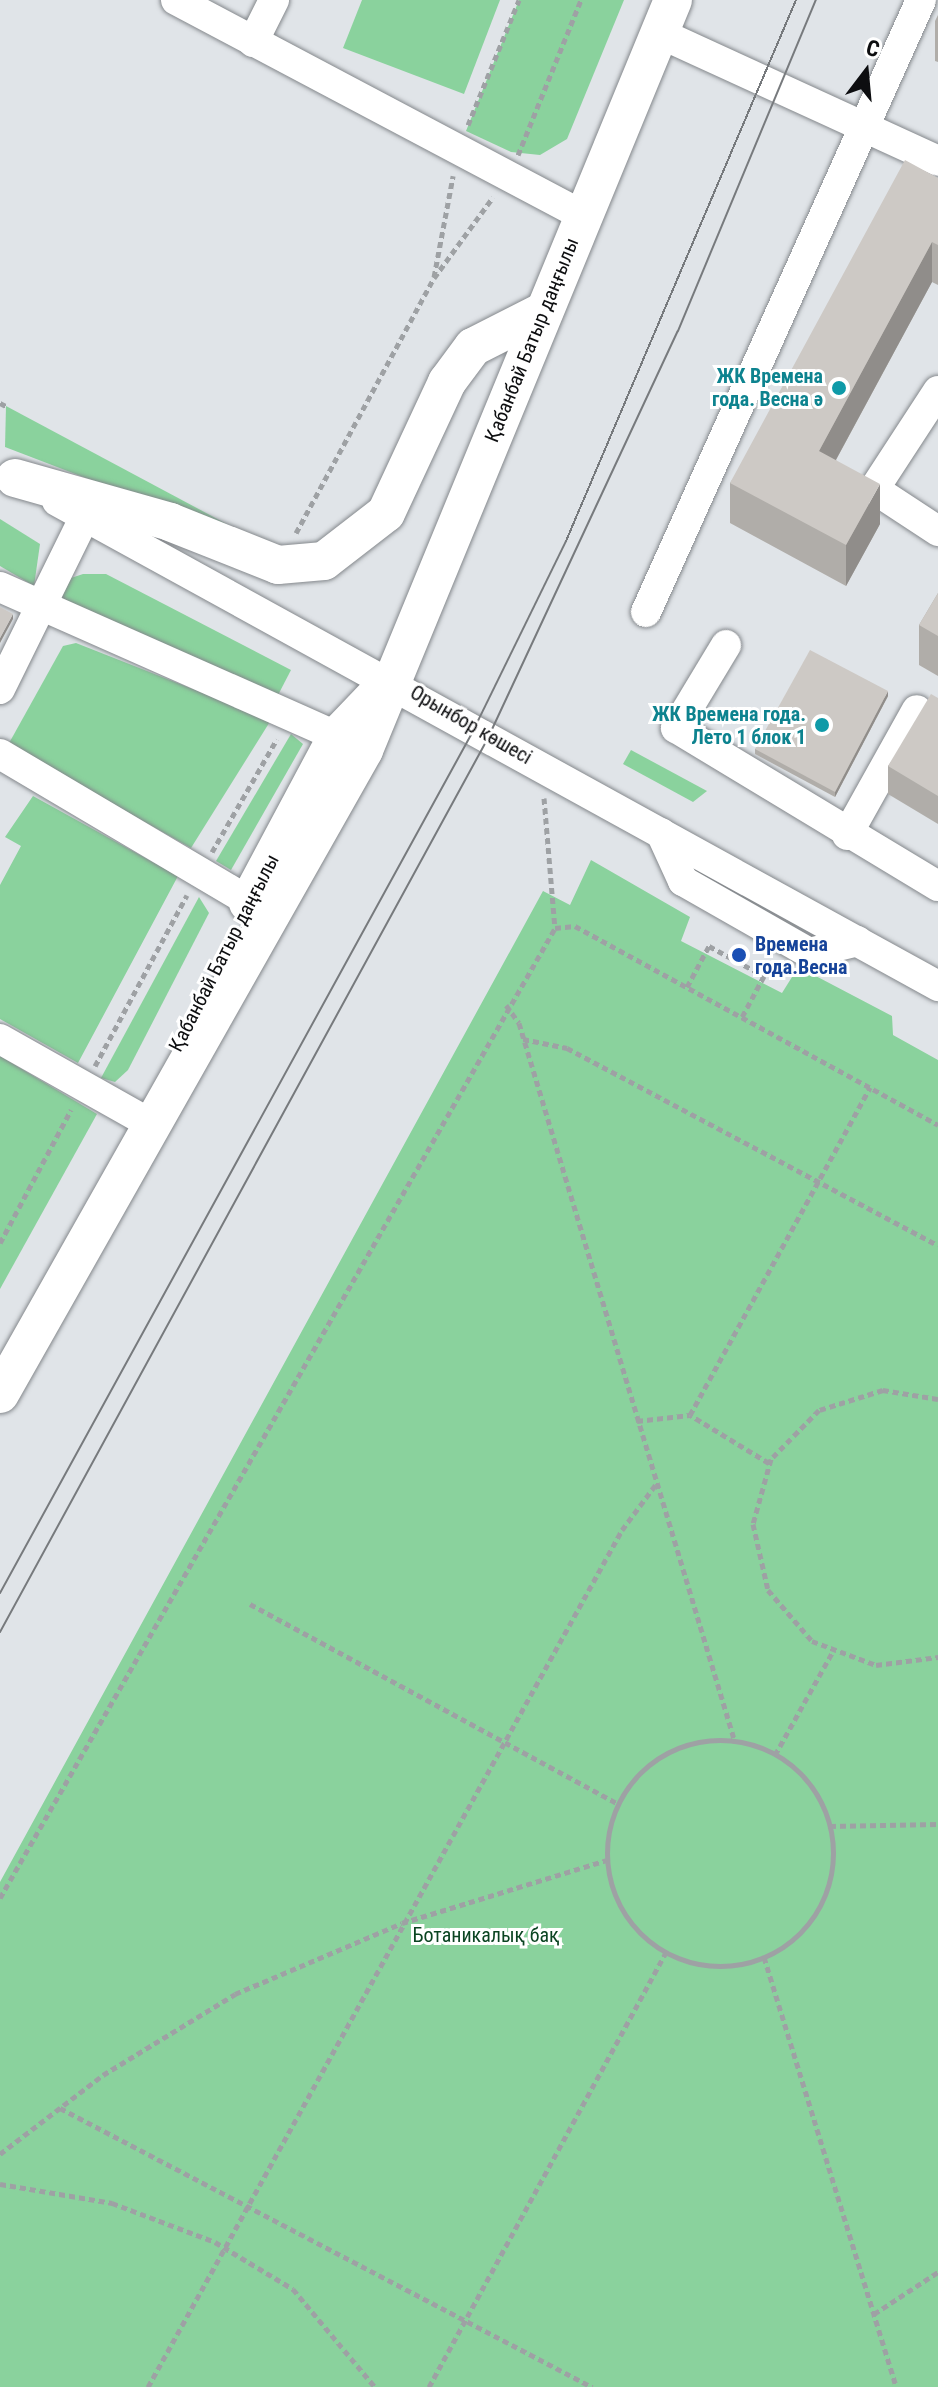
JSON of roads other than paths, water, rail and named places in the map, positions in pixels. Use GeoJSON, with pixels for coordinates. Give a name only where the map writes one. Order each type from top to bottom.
{"type":"FeatureCollection","features":[{"type":"Feature","properties":{"kind":"main road","name":"Қабанбай Батыр даңғылы"},"geometry":{"type":"LineString","coordinates":[[0,1394],[364,750],[666,16]]}},
{"type":"Feature","properties":{"kind":"main road"},"geometry":{"type":"LineString","coordinates":[[4,473],[170,522],[278,565],[324,561],[386,513],[447,382],[473,347],[544,311]]}},
{"type":"Feature","properties":{"kind":"main road","name":"Қабанбай Батыр даңғылы"},"geometry":{"type":"LineString","coordinates":[[83,1244],[140,1118],[249,901],[337,736],[392,679]]}},
{"type":"Feature","properties":{"kind":"street"},"geometry":{"type":"LineString","coordinates":[[176,0],[584,216]]}},
{"type":"Feature","properties":{"kind":"street"},"geometry":{"type":"LineString","coordinates":[[253,42],[274,0]]}},
{"type":"Feature","properties":{"kind":"street"},"geometry":{"type":"LineString","coordinates":[[646,612],[868,127],[921,0]]}},
{"type":"Feature","properties":{"kind":"street"},"geometry":{"type":"LineString","coordinates":[[666,16],[868,127],[938,161]]}},
{"type":"Feature","properties":{"kind":"street"},"geometry":{"type":"LineString","coordinates":[[938,391],[874,489],[938,531]]}},
{"type":"Feature","properties":{"kind":"street","name":"Орынбор көшесі"},"geometry":{"type":"LineString","coordinates":[[4,473],[392,679],[541,766],[938,986]]}},
{"type":"Feature","properties":{"kind":"street"},"geometry":{"type":"LineString","coordinates":[[0,689],[85,516]]}},
{"type":"Feature","properties":{"kind":"street"},"geometry":{"type":"LineString","coordinates":[[0,587],[39,609],[292,712],[337,736]]}},
{"type":"Feature","properties":{"kind":"street"},"geometry":{"type":"LineString","coordinates":[[726,645],[676,728],[847,835],[938,886]]}},
{"type":"Feature","properties":{"kind":"street"},"geometry":{"type":"LineString","coordinates":[[847,835],[917,710]]}},
{"type":"Feature","properties":{"kind":"street"},"geometry":{"type":"LineString","coordinates":[[0,754],[249,901]]}},
{"type":"Feature","properties":{"kind":"street"},"geometry":{"type":"LineString","coordinates":[[0,1039],[140,1118]]}},
{"type":"Feature","properties":{"kind":"tram line"},"geometry":{"type":"LineString","coordinates":[[0,1593],[471,735],[566,541],[796,0]]}},
{"type":"Feature","properties":{"kind":"tram line"},"geometry":{"type":"LineString","coordinates":[[0,1632],[487,740],[678,331],[816,0]]}},
{"type":"Feature","properties":{"kind":"place","name":"ЖК Времена года. Весна ә"},"geometry":{"type":"Point","coordinates":[839,388]}},
{"type":"Feature","properties":{"kind":"place","name":"ЖК Времена года. Лето 1 блок 1"},"geometry":{"type":"Point","coordinates":[822,725]}},
{"type":"Feature","properties":{"kind":"place","name":"Времена года.Весна"},"geometry":{"type":"Point","coordinates":[739,955]}},
{"type":"Feature","properties":{"kind":"park label","name":"Ботаникалық бақ"},"geometry":{"type":"Point","coordinates":[486,1935]}}]}
